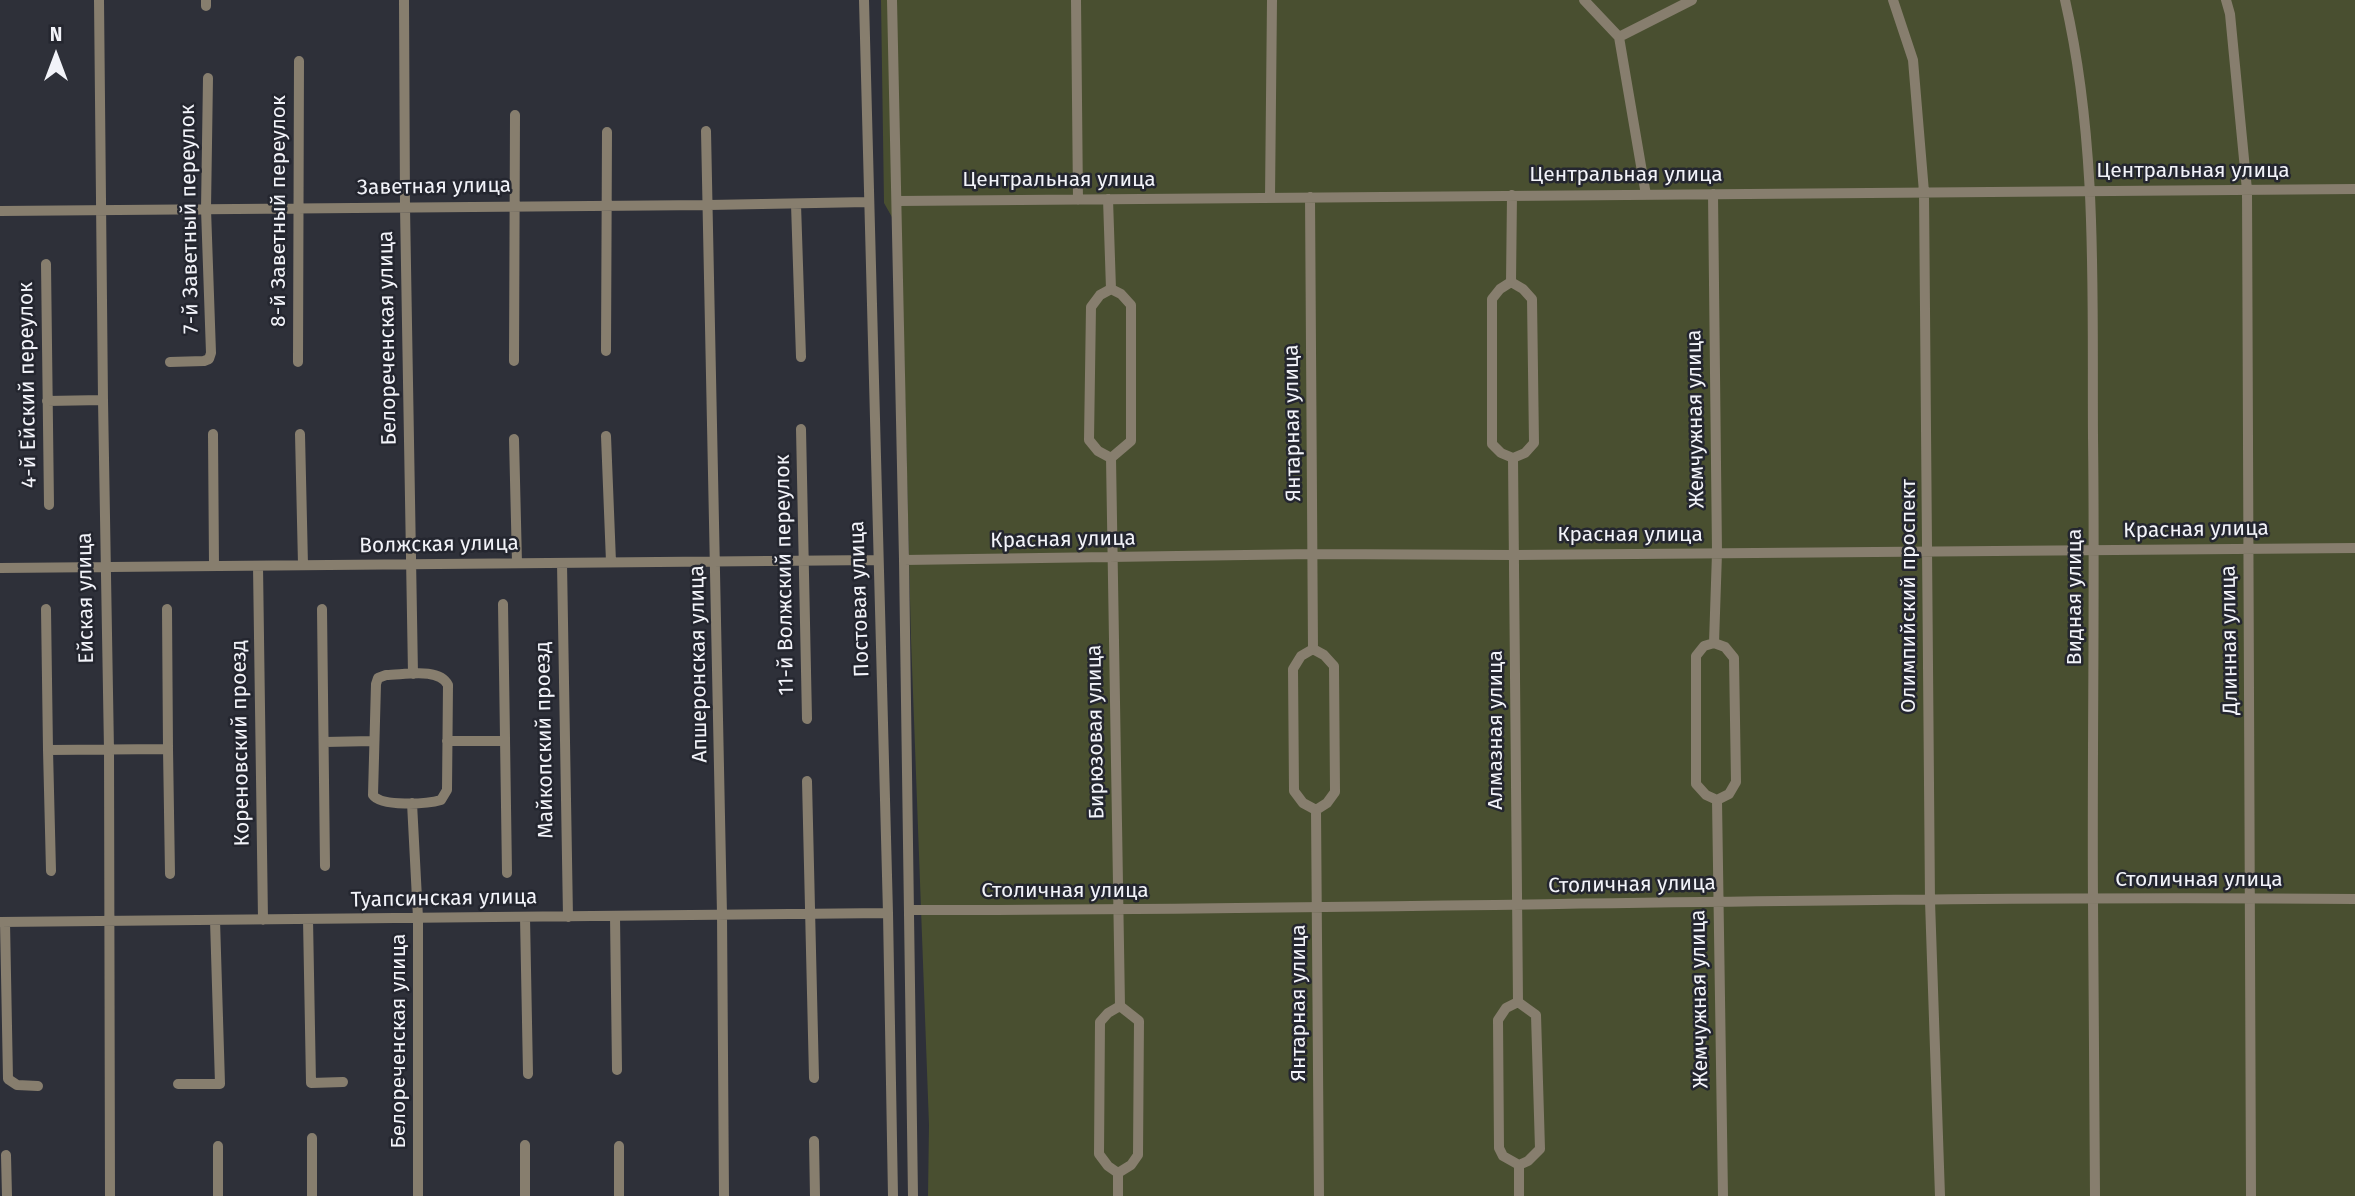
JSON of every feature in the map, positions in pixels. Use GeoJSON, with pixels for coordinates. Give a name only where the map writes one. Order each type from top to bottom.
{"type":"FeatureCollection","features":[{"type":"Feature","properties":{"kind":"street","name":"Ейская улица"},"geometry":{"type":"LineString","coordinates":[[99,0],[109,750],[110,1196]]}},
{"type":"Feature","properties":{"kind":"street","name":"Белореченская улица"},"geometry":{"type":"LineString","coordinates":[[404,0],[413,674]]}},
{"type":"Feature","properties":{"kind":"street","name":"Постовая улица"},"geometry":{"type":"LineString","coordinates":[[864,0],[893,1196]]}},
{"type":"Feature","properties":{"kind":"street","name":"Постовая улица"},"geometry":{"type":"LineString","coordinates":[[892,0],[898,201],[913,1196]]}},
{"type":"Feature","properties":{"kind":"street"},"geometry":{"type":"LineString","coordinates":[[1076,0],[1078,200]]}},
{"type":"Feature","properties":{"kind":"street"},"geometry":{"type":"LineString","coordinates":[[1270,198],[1272,0]]}},
{"type":"Feature","properties":{"kind":"street"},"geometry":{"type":"LineString","coordinates":[[1584,0],[1619,37],[1646,195]]}},
{"type":"Feature","properties":{"kind":"street"},"geometry":{"type":"LineString","coordinates":[[1619,37],[1692,0]]}},
{"type":"Feature","properties":{"kind":"street","name":"Олимпийский проспект"},"geometry":{"type":"LineString","coordinates":[[1893,0],[1913,60],[1924,192],[1930,901],[1940,1196]]}},
{"type":"Feature","properties":{"kind":"street","name":"Видная улица"},"geometry":{"type":"LineString","coordinates":[[2065,0],[2075,44],[2084,107],[2090,191],[2095,550],[2092,899],[2095,1196]]}},
{"type":"Feature","properties":{"kind":"street","name":"Длинная улица"},"geometry":{"type":"LineString","coordinates":[[2226,0],[2230,14],[2247,190],[2251,1196]]}},
{"type":"Feature","properties":{"kind":"street","name":"8-й Заветный переулок"},"geometry":{"type":"LineString","coordinates":[[298,362],[299,61]]}},
{"type":"Feature","properties":{"kind":"street","name":"7-й Заветный переулок"},"geometry":{"type":"LineString","coordinates":[[170,362],[204,361],[209,359],[211,353],[206,209],[208,78]]}},
{"type":"Feature","properties":{"kind":"street"},"geometry":{"type":"LineString","coordinates":[[514,361],[515,115]]}},
{"type":"Feature","properties":{"kind":"street","name":"Апшеронская улица"},"geometry":{"type":"LineString","coordinates":[[706,131],[722,914],[724,1196]]}},
{"type":"Feature","properties":{"kind":"street"},"geometry":{"type":"LineString","coordinates":[[606,351],[607,132]]}},
{"type":"Feature","properties":{"kind":"street","name":"Центральная улица"},"geometry":{"type":"LineString","coordinates":[[898,201],[2355,189]]}},
{"type":"Feature","properties":{"kind":"street","name":"Жемчужная улица"},"geometry":{"type":"LineString","coordinates":[[1713,194],[1717,553],[1714,643]]}},
{"type":"Feature","properties":{"kind":"street"},"geometry":{"type":"LineString","coordinates":[[1511,282],[1512,195]]}},
{"type":"Feature","properties":{"kind":"street","name":"Янтарная улица"},"geometry":{"type":"LineString","coordinates":[[1310,197],[1313,649]]}},
{"type":"Feature","properties":{"kind":"street"},"geometry":{"type":"LineString","coordinates":[[1108,199],[1111,289]]}},
{"type":"Feature","properties":{"kind":"street","name":"Заветная улица"},"geometry":{"type":"LineString","coordinates":[[0,211],[868,202]]}},
{"type":"Feature","properties":{"kind":"street"},"geometry":{"type":"LineString","coordinates":[[796,204],[802,356]]}},
{"type":"Feature","properties":{"kind":"street","name":"4-й Ейский переулок"},"geometry":{"type":"LineString","coordinates":[[46,264],[49,505]]}},
{"type":"Feature","properties":{"kind":"street"},"geometry":{"type":"LineString","coordinates":[[1511,282],[1523,289],[1532,299],[1534,443],[1525,453],[1513,458],[1501,453],[1492,444],[1492,299],[1500,289],[1511,282]]}},
{"type":"Feature","properties":{"kind":"street"},"geometry":{"type":"LineString","coordinates":[[1111,289],[1121,294],[1131,305],[1131,441],[1111,458],[1098,451],[1089,440],[1091,307],[1100,295],[1111,289]]}},
{"type":"Feature","properties":{"kind":"street"},"geometry":{"type":"LineString","coordinates":[[47,401],[103,400]]}},
{"type":"Feature","properties":{"kind":"street","name":"11-й Волжский переулок"},"geometry":{"type":"LineString","coordinates":[[801,429],[807,719]]}},
{"type":"Feature","properties":{"kind":"street"},"geometry":{"type":"LineString","coordinates":[[213,434],[214,566]]}},
{"type":"Feature","properties":{"kind":"street"},"geometry":{"type":"LineString","coordinates":[[300,434],[303,565]]}},
{"type":"Feature","properties":{"kind":"street"},"geometry":{"type":"LineString","coordinates":[[606,436],[611,562]]}},
{"type":"Feature","properties":{"kind":"street"},"geometry":{"type":"LineString","coordinates":[[514,439],[517,564]]}},
{"type":"Feature","properties":{"kind":"street","name":"Бирюзовая улица"},"geometry":{"type":"LineString","coordinates":[[1111,458],[1120,1006]]}},
{"type":"Feature","properties":{"kind":"street","name":"Алмазная улица"},"geometry":{"type":"LineString","coordinates":[[1513,458],[1518,1002]]}},
{"type":"Feature","properties":{"kind":"street","name":"Красная улица"},"geometry":{"type":"LineString","coordinates":[[904,560],[1314,554],[1514,555],[2355,548]]}},
{"type":"Feature","properties":{"kind":"street","name":"Волжская улица"},"geometry":{"type":"LineString","coordinates":[[0,568],[877,560]]}},
{"type":"Feature","properties":{"kind":"street","name":"Майкопский проезд"},"geometry":{"type":"LineString","coordinates":[[562,563],[568,917]]}},
{"type":"Feature","properties":{"kind":"street","name":"Кореновский проезд"},"geometry":{"type":"LineString","coordinates":[[258,566],[263,920]]}},
{"type":"Feature","properties":{"kind":"street"},"geometry":{"type":"LineString","coordinates":[[503,604],[507,873]]}},
{"type":"Feature","properties":{"kind":"street"},"geometry":{"type":"LineString","coordinates":[[167,609],[170,874]]}},
{"type":"Feature","properties":{"kind":"street"},"geometry":{"type":"LineString","coordinates":[[322,609],[325,866]]}},
{"type":"Feature","properties":{"kind":"street"},"geometry":{"type":"LineString","coordinates":[[46,610],[51,871]]}},
{"type":"Feature","properties":{"kind":"street"},"geometry":{"type":"LineString","coordinates":[[1714,643],[1725,647],[1734,658],[1736,782],[1729,794],[1717,800],[1706,795],[1696,784],[1696,656],[1704,646],[1714,643]]}},
{"type":"Feature","properties":{"kind":"street"},"geometry":{"type":"LineString","coordinates":[[1313,649],[1324,655],[1334,666],[1335,792],[1327,803],[1316,810],[1303,803],[1294,792],[1293,669],[1301,656],[1313,649]]}},
{"type":"Feature","properties":{"kind":"street"},"geometry":{"type":"LineString","coordinates":[[413,674],[436,675],[448,685],[446,794],[436,802],[384,803],[376,800],[373,795],[373,741],[378,678],[413,674]]}},
{"type":"Feature","properties":{"kind":"street"},"geometry":{"type":"LineString","coordinates":[[325,742],[373,741]]}},
{"type":"Feature","properties":{"kind":"street"},"geometry":{"type":"LineString","coordinates":[[447,741],[505,741]]}},
{"type":"Feature","properties":{"kind":"street"},"geometry":{"type":"LineString","coordinates":[[48,750],[168,749]]}},
{"type":"Feature","properties":{"kind":"street"},"geometry":{"type":"LineString","coordinates":[[807,781],[814,1078]]}},
{"type":"Feature","properties":{"kind":"street","name":"Жемчужная улица"},"geometry":{"type":"LineString","coordinates":[[1717,800],[1723,1196]]}},
{"type":"Feature","properties":{"kind":"street","name":"Белореченская улица"},"geometry":{"type":"LineString","coordinates":[[412,803],[418,918],[418,1196]]}},
{"type":"Feature","properties":{"kind":"street","name":"Янтарная улица"},"geometry":{"type":"LineString","coordinates":[[1316,810],[1319,1196]]}},
{"type":"Feature","properties":{"kind":"street","name":"Столичная улица"},"geometry":{"type":"LineString","coordinates":[[909,910],[1317,909],[2092,899],[2355,899]]}},
{"type":"Feature","properties":{"kind":"street","name":"Туапсинская улица"},"geometry":{"type":"LineString","coordinates":[[2,922],[888,913]]}},
{"type":"Feature","properties":{"kind":"street"},"geometry":{"type":"LineString","coordinates":[[615,916],[617,1070]]}},
{"type":"Feature","properties":{"kind":"street"},"geometry":{"type":"LineString","coordinates":[[525,917],[528,1074]]}},
{"type":"Feature","properties":{"kind":"street"},"geometry":{"type":"LineString","coordinates":[[308,919],[311,1083],[344,1083]]}},
{"type":"Feature","properties":{"kind":"street"},"geometry":{"type":"LineString","coordinates":[[177,1084],[220,1084],[215,920]]}},
{"type":"Feature","properties":{"kind":"street"},"geometry":{"type":"LineString","coordinates":[[2,922],[8,1079],[17,1085],[38,1086]]}},
{"type":"Feature","properties":{"kind":"street"},"geometry":{"type":"LineString","coordinates":[[1518,1002],[1536,1015],[1540,1149],[1528,1161],[1519,1165],[1503,1156],[1499,1148],[1498,1123],[1498,1020],[1506,1008],[1518,1002]]}},
{"type":"Feature","properties":{"kind":"street"},"geometry":{"type":"LineString","coordinates":[[1120,1006],[1139,1021],[1138,1154],[1131,1165],[1118,1173],[1108,1166],[1099,1154],[1100,1022],[1120,1006]]}},
{"type":"Feature","properties":{"kind":"street"},"geometry":{"type":"LineString","coordinates":[[312,1138],[312,1196]]}},
{"type":"Feature","properties":{"kind":"street"},"geometry":{"type":"LineString","coordinates":[[814,1141],[815,1196]]}},
{"type":"Feature","properties":{"kind":"street"},"geometry":{"type":"LineString","coordinates":[[525,1145],[525,1196]]}},
{"type":"Feature","properties":{"kind":"street"},"geometry":{"type":"LineString","coordinates":[[218,1146],[218,1196]]}},
{"type":"Feature","properties":{"kind":"street"},"geometry":{"type":"LineString","coordinates":[[619,1146],[619,1196]]}},
{"type":"Feature","properties":{"kind":"street"},"geometry":{"type":"LineString","coordinates":[[6,1155],[7,1196]]}},
{"type":"Feature","properties":{"kind":"street"},"geometry":{"type":"LineString","coordinates":[[1519,1165],[1519,1196]]}},
{"type":"Feature","properties":{"kind":"street"},"geometry":{"type":"LineString","coordinates":[[1118,1173],[1118,1196]]}},
{"type":"Feature","properties":{"kind":"green space"},"geometry":{"type":"Polygon","coordinates":[[[881,0],[2355,0],[2355,1196],[928,1196],[929,1125],[911,639],[901,233],[884,203],[881,0]]]}}]}
